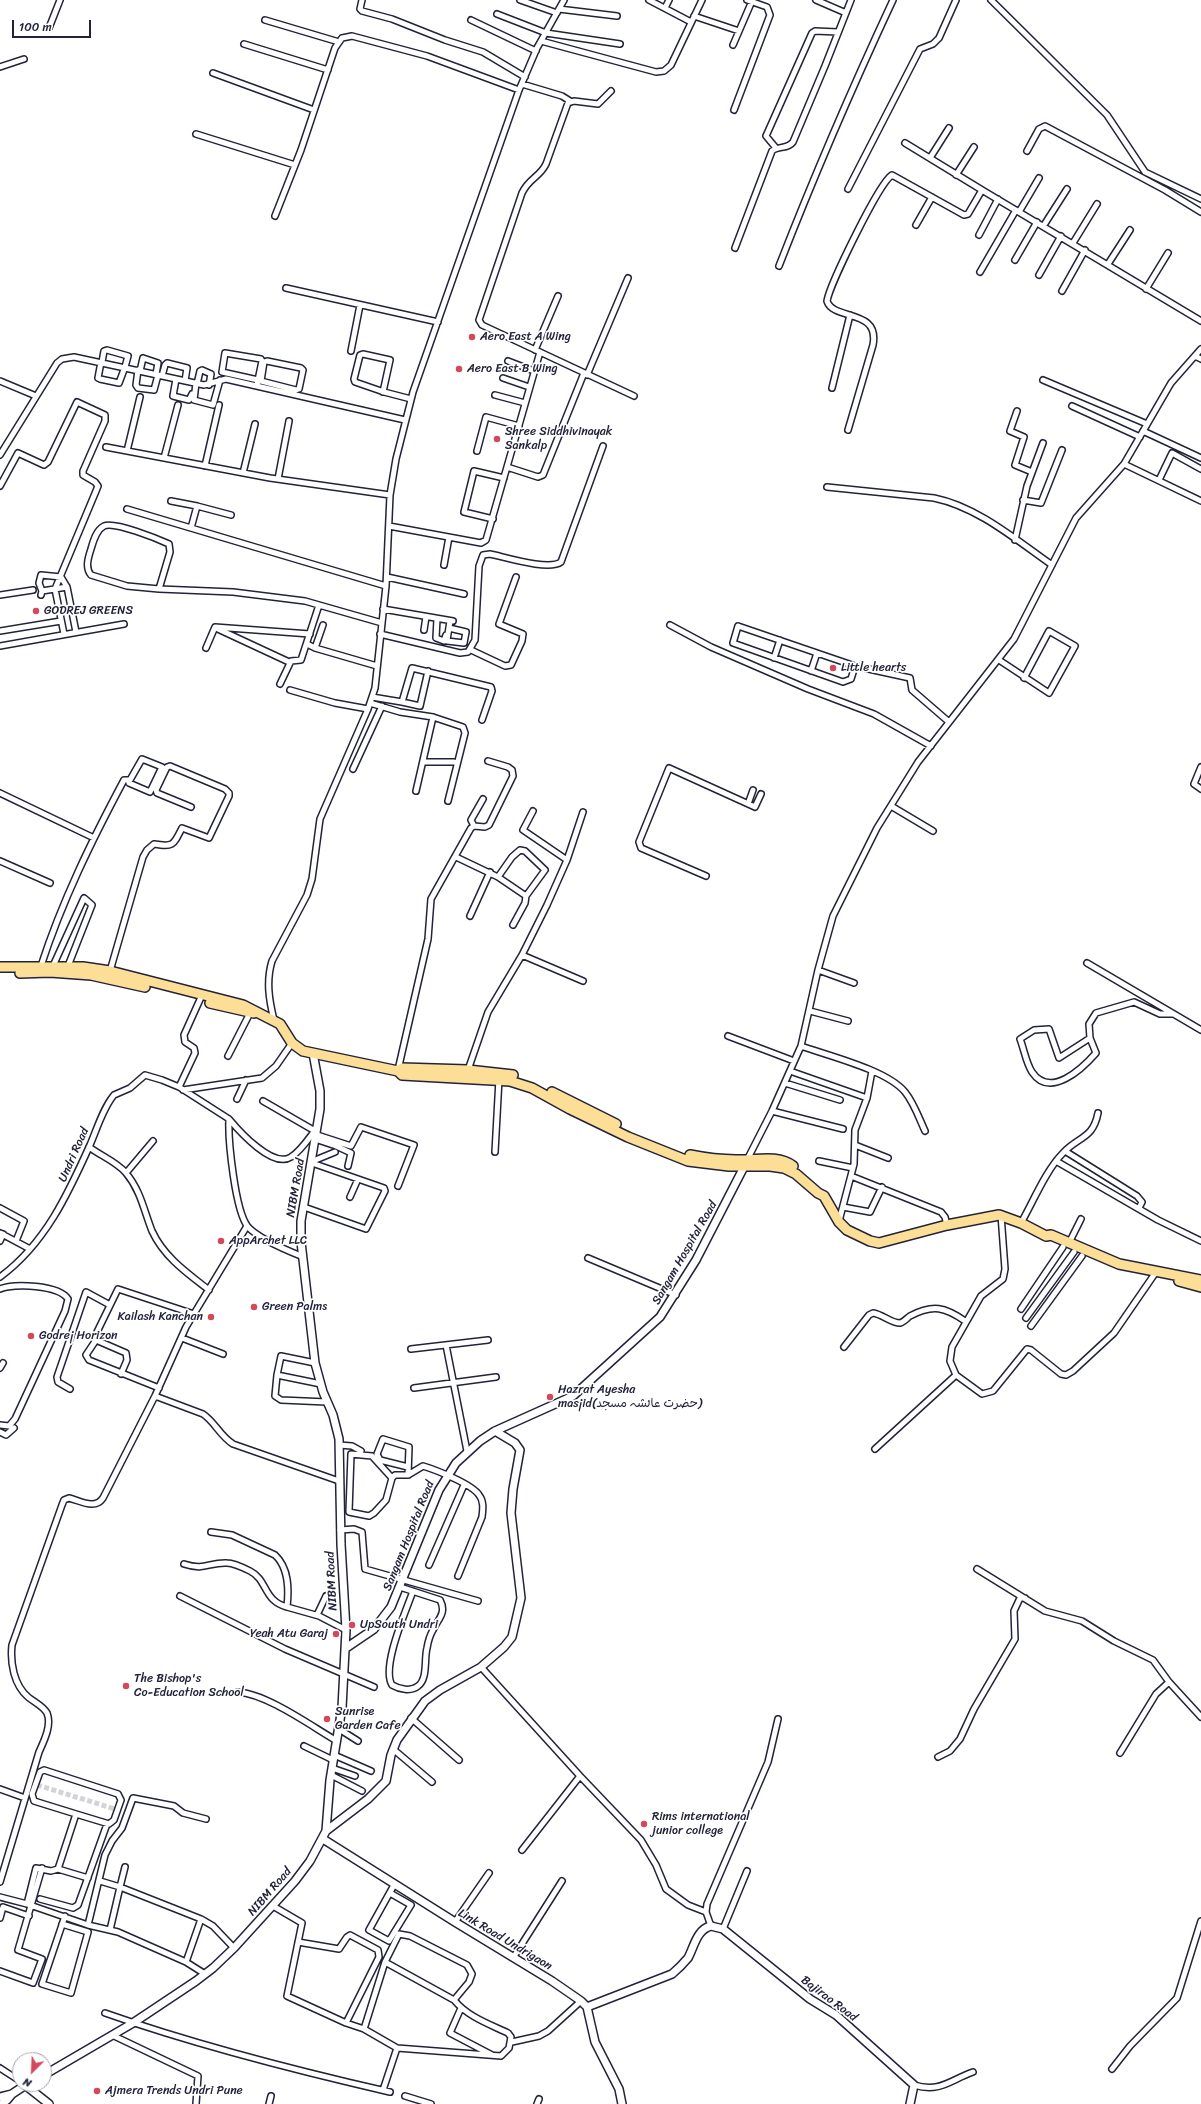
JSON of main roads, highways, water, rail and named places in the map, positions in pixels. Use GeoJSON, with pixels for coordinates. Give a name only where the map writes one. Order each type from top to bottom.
{"type":"FeatureCollection","features":[{"type":"Feature","properties":{"kind":"highway"},"geometry":{"type":"LineString","coordinates":[[0,967],[68,966],[110,971],[250,1013],[262,1014]]}},
{"type":"Feature","properties":{"kind":"highway"},"geometry":{"type":"LineString","coordinates":[[0,974],[50,972],[96,976],[201,998],[243,1005],[274,1020],[283,1028],[292,1043],[303,1051],[398,1071],[402,1074],[499,1076]]}},
{"type":"Feature","properties":{"kind":"highway"},"geometry":{"type":"LineString","coordinates":[[398,1071],[402,1068],[468,1070],[499,1076],[532,1088],[595,1122],[705,1164],[745,1164],[784,1168],[796,1174],[818,1193],[824,1196],[839,1222],[856,1235],[879,1243],[947,1225],[994,1216],[1021,1223],[1046,1236],[1048,1239],[1066,1245],[1079,1253],[1112,1266],[1200,1283]]}},
{"type":"Feature","properties":{"kind":"main road","name":"NIBM Road"},"geometry":{"type":"LineString","coordinates":[[52,2070],[133,2023],[205,1974],[234,1948],[273,1906],[309,1863],[326,1831],[333,1765],[339,1729],[346,1648],[346,1630],[340,1530],[339,1445],[337,1429],[315,1363],[301,1256],[301,1231],[304,1207],[321,1098],[313,1053]]}},
{"type":"Feature","properties":{"kind":"main road","name":"Sangam Hospital Road"},"geometry":{"type":"LineString","coordinates":[[346,1648],[374,1629],[385,1617],[402,1584],[446,1476],[467,1451],[496,1432],[529,1415],[565,1401],[581,1390],[660,1317],[676,1295],[708,1239],[745,1164]]}},
{"type":"Feature","properties":{"kind":"main road"},"geometry":{"type":"LineString","coordinates":[[326,1831],[383,1785],[388,1777],[392,1749],[411,1718],[434,1693],[481,1667],[504,1647],[512,1637],[521,1598],[511,1513],[513,1489],[520,1450],[515,1443],[496,1432]]}},
{"type":"Feature","properties":{"kind":"main road","name":"Link Road Undrigaon"},"geometry":{"type":"LineString","coordinates":[[323,1839],[584,2004]]}},
{"type":"Feature","properties":{"kind":"main road","name":"Bajirao Road"},"geometry":{"type":"LineString","coordinates":[[584,2004],[594,2004],[672,1974],[688,1957],[702,1930],[711,1926],[722,1929],[810,1999],[836,2015],[914,2085],[910,2104]]}},
{"type":"Feature","properties":{"kind":"main road"},"geometry":{"type":"LineString","coordinates":[[584,2004],[595,2042],[618,2089],[622,2104]]}},
{"type":"Feature","properties":{"kind":"main road"},"geometry":{"type":"LineString","coordinates":[[2,2104],[14,2092]]}},
{"type":"Feature","properties":{"kind":"main road"},"geometry":{"type":"LineString","coordinates":[[34,2092],[49,2104]]}},
{"type":"Feature","properties":{"kind":"main road"},"geometry":{"type":"LineString","coordinates":[[0,2097],[12,2094]]}},
{"type":"Feature","properties":{"kind":"tunnel"},"geometry":{"type":"LineString","coordinates":[[37,1785],[115,1809]]}},
{"type":"Feature","properties":{"kind":"place","name":"Aero East A Wing"},"geometry":{"type":"Point","coordinates":[472,337]}},
{"type":"Feature","properties":{"kind":"place","name":"Aero East B Wing"},"geometry":{"type":"Point","coordinates":[459,369]}},
{"type":"Feature","properties":{"kind":"place","name":"Shree Siddhivinayak Sankalp"},"geometry":{"type":"Point","coordinates":[497,439]}},
{"type":"Feature","properties":{"kind":"place","name":"GODREJ GREENS"},"geometry":{"type":"Point","coordinates":[36,611]}},
{"type":"Feature","properties":{"kind":"place","name":"Little hearts"},"geometry":{"type":"Point","coordinates":[833,668]}},
{"type":"Feature","properties":{"kind":"place","name":"AppArchet LLC"},"geometry":{"type":"Point","coordinates":[221,1241]}},
{"type":"Feature","properties":{"kind":"place","name":"Green Palms"},"geometry":{"type":"Point","coordinates":[254,1307]}},
{"type":"Feature","properties":{"kind":"place","name":"Kailash Kanchan"},"geometry":{"type":"Point","coordinates":[211,1317]}},
{"type":"Feature","properties":{"kind":"place","name":"Godrej Horizon"},"geometry":{"type":"Point","coordinates":[31,1336]}},
{"type":"Feature","properties":{"kind":"place","name":"Hazrat Ayesha masjid(حضرت عائشہ مسجد)"},"geometry":{"type":"Point","coordinates":[550,1397]}},
{"type":"Feature","properties":{"kind":"place","name":"UpSouth Undri"},"geometry":{"type":"Point","coordinates":[352,1625]}},
{"type":"Feature","properties":{"kind":"place","name":"Yeah Atu Garaj"},"geometry":{"type":"Point","coordinates":[336,1634]}},
{"type":"Feature","properties":{"kind":"place","name":"The Bishop's Co-Education School"},"geometry":{"type":"Point","coordinates":[126,1686]}},
{"type":"Feature","properties":{"kind":"place","name":"Sunrise Garden Cafe"},"geometry":{"type":"Point","coordinates":[327,1719]}},
{"type":"Feature","properties":{"kind":"place","name":"Rims international junior college"},"geometry":{"type":"Point","coordinates":[644,1824]}},
{"type":"Feature","properties":{"kind":"place","name":"Ajmera Trends Undri Pune"},"geometry":{"type":"Point","coordinates":[97,2091]}}]}
